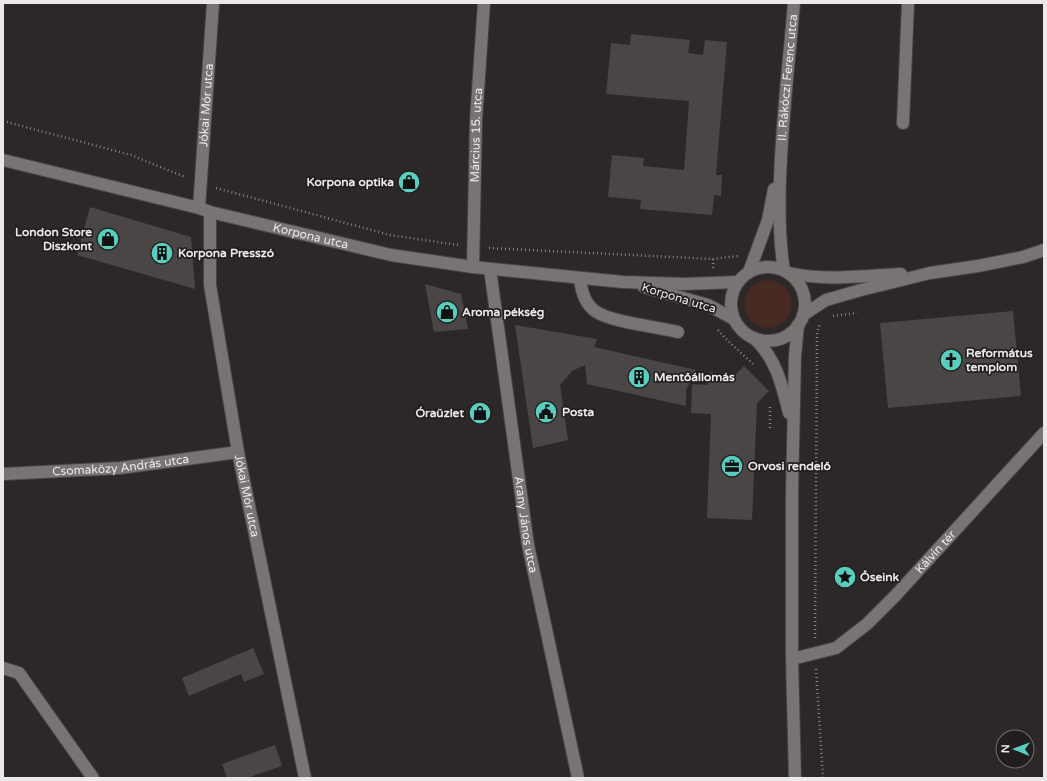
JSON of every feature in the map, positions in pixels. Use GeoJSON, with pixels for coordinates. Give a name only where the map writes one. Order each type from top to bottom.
{"type":"FeatureCollection","features":[{"type":"Feature","properties":{"kind":"street","name":"Jókai Mór utca"},"geometry":{"type":"LineString","coordinates":[[213,3],[202,184],[210,285],[238,452],[305,778]]}},
{"type":"Feature","properties":{"kind":"street","name":"Március 15. utca"},"geometry":{"type":"LineString","coordinates":[[473,267],[476,120],[484,3]]}},
{"type":"Feature","properties":{"kind":"street","name":"II. Rákóczi Ferenc utca"},"geometry":{"type":"LineString","coordinates":[[786,271],[782,257],[780,202],[781,153],[794,3]]}},
{"type":"Feature","properties":{"kind":"street"},"geometry":{"type":"LineString","coordinates":[[903,123],[908,3]]}},
{"type":"Feature","properties":{"kind":"street","name":"II. Rákóczi Ferenc utca"},"geometry":{"type":"LineString","coordinates":[[749,272],[768,220],[781,153]]}},
{"type":"Feature","properties":{"kind":"street","name":"Korpona utca"},"geometry":{"type":"LineString","coordinates":[[3,160],[391,255],[490,269],[623,282],[684,284],[738,282]]}},
{"type":"Feature","properties":{"kind":"street"},"geometry":{"type":"LineString","coordinates":[[754,338],[768,340],[783,337],[792,332],[801,320],[826,300],[930,273],[1023,257],[1044,250]]}},
{"type":"Feature","properties":{"kind":"street"},"geometry":{"type":"LineString","coordinates":[[793,430],[782,383],[775,366],[762,346],[754,338],[742,330],[734,319],[731,306],[732,293],[738,282],[749,272],[760,267],[772,267],[808,277],[826,278],[930,273]]}},
{"type":"Feature","properties":{"kind":"street","name":"Arany János utca"},"geometry":{"type":"LineString","coordinates":[[490,269],[528,545],[578,778]]}},
{"type":"Feature","properties":{"kind":"street"},"geometry":{"type":"LineString","coordinates":[[786,271],[796,279],[801,287],[805,306],[795,356],[793,430],[792,659],[795,778]]}},
{"type":"Feature","properties":{"kind":"street"},"geometry":{"type":"LineString","coordinates":[[580,278],[581,291],[586,301],[594,310],[608,317],[678,332]]}},
{"type":"Feature","properties":{"kind":"street","name":"Korpona utca"},"geometry":{"type":"LineString","coordinates":[[623,282],[701,303],[723,312],[734,319]]}},
{"type":"Feature","properties":{"kind":"street","name":"Kálvin tér"},"geometry":{"type":"LineString","coordinates":[[792,659],[836,648],[867,624],[895,596],[1044,433]]}},
{"type":"Feature","properties":{"kind":"street","name":"Csomaközy András utca"},"geometry":{"type":"LineString","coordinates":[[3,474],[120,468],[238,452]]}},
{"type":"Feature","properties":{"kind":"street"},"geometry":{"type":"LineString","coordinates":[[3,668],[19,673],[93,778]]}},
{"type":"Feature","properties":{"kind":"path"},"geometry":{"type":"LineString","coordinates":[[3,121],[131,155],[202,184],[390,235],[473,247],[713,259]]}},
{"type":"Feature","properties":{"kind":"path"},"geometry":{"type":"LineString","coordinates":[[826,300],[829,317]]}},
{"type":"Feature","properties":{"kind":"path"},"geometry":{"type":"LineString","coordinates":[[823,778],[815,654],[817,334],[821,322],[829,317],[857,313]]}},
{"type":"Feature","properties":{"kind":"shaded area"},"geometry":{"type":"Polygon","coordinates":[[[768,280],[777,282],[785,287],[790,295],[792,304],[790,313],[785,321],[777,326],[768,328],[759,326],[751,321],[746,313],[744,304],[746,295],[751,287],[759,282],[768,280]]]}},
{"type":"Feature","properties":{"kind":"building"},"geometry":{"type":"Polygon","coordinates":[[[631,34],[690,40],[688,53],[703,55],[705,40],[727,42],[716,175],[722,175],[721,196],[714,195],[712,215],[640,209],[641,200],[608,197],[612,155],[644,158],[643,166],[684,170],[689,101],[606,94],[611,43],[630,45],[631,34]]]}},
{"type":"Feature","properties":{"kind":"building"},"geometry":{"type":"Polygon","coordinates":[[[90,207],[191,237],[195,289],[77,255],[90,207]]]}},
{"type":"Feature","properties":{"kind":"building","name":"Aroma pékség"},"geometry":{"type":"Polygon","coordinates":[[[425,284],[461,294],[468,329],[434,332],[425,284]]]}},
{"type":"Feature","properties":{"kind":"building","name":"Református templom"},"geometry":{"type":"Polygon","coordinates":[[[1013,311],[1021,396],[888,408],[880,323],[1013,311]]]}},
{"type":"Feature","properties":{"kind":"building"},"geometry":{"type":"Polygon","coordinates":[[[515,325],[597,339],[592,352],[594,347],[696,370],[686,390],[686,406],[587,384],[585,365],[572,371],[560,385],[568,440],[533,448],[515,325]]]}},
{"type":"Feature","properties":{"kind":"building","name":"Orvosi rendelő"},"geometry":{"type":"Polygon","coordinates":[[[744,366],[769,391],[757,403],[752,520],[707,518],[711,414],[691,413],[692,384],[707,385],[710,372],[732,378],[744,366]]]}},
{"type":"Feature","properties":{"kind":"building"},"geometry":{"type":"Polygon","coordinates":[[[253,648],[264,674],[244,682],[241,674],[189,696],[182,678],[253,648]]]}},
{"type":"Feature","properties":{"kind":"building"},"geometry":{"type":"Polygon","coordinates":[[[275,745],[282,766],[247,778],[227,778],[222,764],[275,745]]]}},
{"type":"Feature","properties":{"kind":"place","name":"Korpona optika"},"geometry":{"type":"Point","coordinates":[409,182]}},
{"type":"Feature","properties":{"kind":"place","name":"London Store Diszkont"},"geometry":{"type":"Point","coordinates":[108,239]}},
{"type":"Feature","properties":{"kind":"place","name":"Korpona Presszó"},"geometry":{"type":"Point","coordinates":[162,253]}},
{"type":"Feature","properties":{"kind":"place","name":"Aroma pékség"},"geometry":{"type":"Point","coordinates":[447,312]}},
{"type":"Feature","properties":{"kind":"place","name":"Református templom"},"geometry":{"type":"Point","coordinates":[951,360]}},
{"type":"Feature","properties":{"kind":"place","name":"Mentőállomás"},"geometry":{"type":"Point","coordinates":[639,377]}},
{"type":"Feature","properties":{"kind":"place","name":"Posta"},"geometry":{"type":"Point","coordinates":[546,412]}},
{"type":"Feature","properties":{"kind":"place","name":"Óraüzlet"},"geometry":{"type":"Point","coordinates":[480,413]}},
{"type":"Feature","properties":{"kind":"place","name":"Orvosi rendelő"},"geometry":{"type":"Point","coordinates":[732,466]}},
{"type":"Feature","properties":{"kind":"place","name":"Őseink"},"geometry":{"type":"Point","coordinates":[845,577]}}]}
